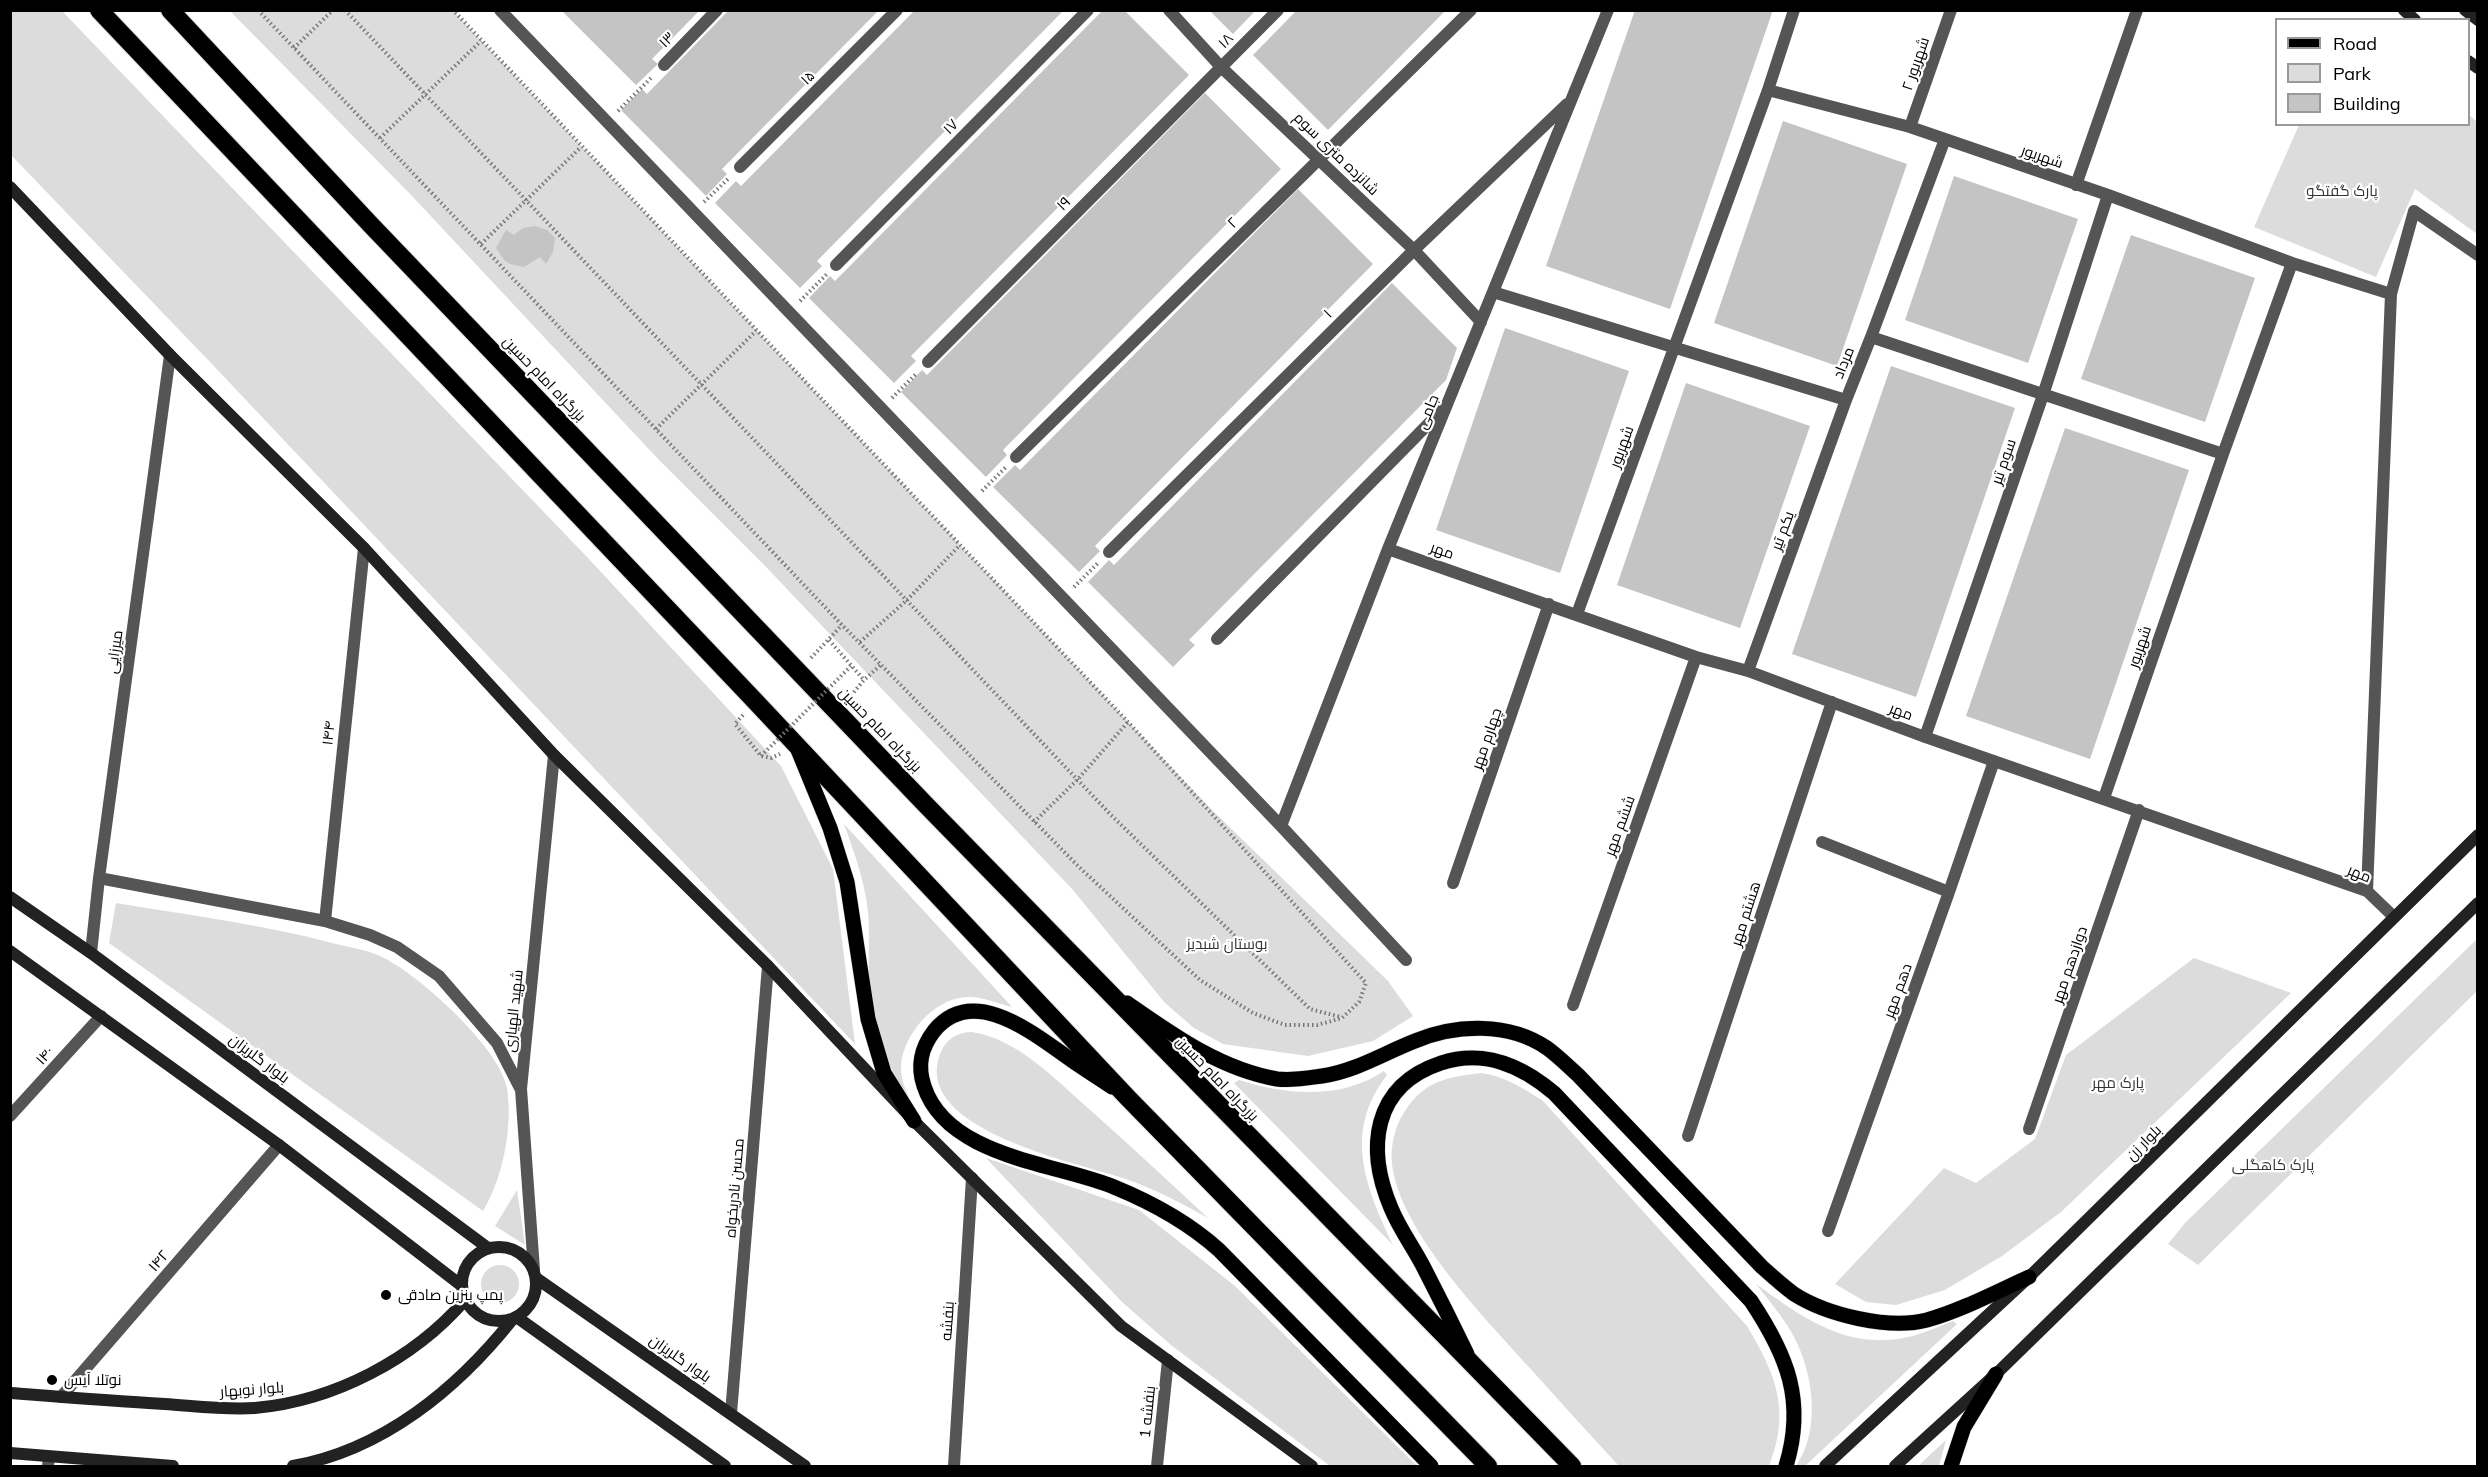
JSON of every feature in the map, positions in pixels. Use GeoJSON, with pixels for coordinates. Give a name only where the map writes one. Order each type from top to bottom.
{"type":"FeatureCollection","features":[{"type":"Feature","properties":{"kind":"highway"},"geometry":{"type":"LineString","coordinates":[[99,10],[1128,1098],[1488,1467]]}},
{"type":"Feature","properties":{"kind":"highway","name":"بزرگراه امام حسین"},"geometry":{"type":"LineString","coordinates":[[170,10],[749,621],[1099,984],[1572,1467]]}},
{"type":"Feature","properties":{"kind":"main road"},"geometry":{"type":"LineString","coordinates":[[2465,10],[2478,20]]}},
{"type":"Feature","properties":{"kind":"main road"},"geometry":{"type":"LineString","coordinates":[[10,187],[170,355],[364,548],[554,755],[768,966],[914,1121],[1121,1326],[1312,1467]]}},
{"type":"Feature","properties":{"kind":"main road"},"geometry":{"type":"LineString","coordinates":[[796,745],[830,828],[847,882],[868,1019],[884,1073],[914,1121]]}},
{"type":"Feature","properties":{"kind":"main road","name":"بلوار زن"},"geometry":{"type":"LineString","coordinates":[[1825,1467],[2029,1277],[2478,835]]}},
{"type":"Feature","properties":{"kind":"main road","name":"بلوار گلریزان"},"geometry":{"type":"LineString","coordinates":[[10,897],[92,953],[488,1248]]}},
{"type":"Feature","properties":{"kind":"main road"},"geometry":{"type":"LineString","coordinates":[[1894,1467],[1996,1374],[2478,903]]}},
{"type":"Feature","properties":{"kind":"main road"},"geometry":{"type":"LineString","coordinates":[[10,951],[279,1145],[462,1286]]}},
{"type":"Feature","properties":{"kind":"main road"},"geometry":{"type":"LineString","coordinates":[[1099,984],[1199,1051],[1244,1070],[1278,1079],[1304,1079],[1341,1073],[1414,1041],[1446,1030],[1481,1028],[1512,1032],[1545,1047],[1578,1075],[1762,1267],[1794,1294],[1839,1314],[1876,1321],[1907,1323],[1927,1320],[2029,1277]]}},
{"type":"Feature","properties":{"kind":"main road"},"geometry":{"type":"LineString","coordinates":[[1128,1098],[1027,1028],[987,1013],[972,1011],[957,1014],[938,1026],[924,1044],[920,1061],[923,1084],[931,1101],[954,1127],[970,1138],[1010,1155],[1111,1186],[1152,1203],[1201,1233],[1431,1467]]}},
{"type":"Feature","properties":{"kind":"main road"},"geometry":{"type":"LineString","coordinates":[[1474,1367],[1392,1210],[1382,1182],[1377,1150],[1378,1128],[1387,1104],[1400,1086],[1429,1067],[1470,1058],[1501,1061],[1535,1076],[1554,1093],[1751,1301],[1773,1334],[1786,1364],[1792,1386],[1796,1412],[1793,1446],[1786,1467]]}},
{"type":"Feature","properties":{"kind":"main road"},"geometry":{"type":"LineString","coordinates":[[293,1467],[354,1448],[413,1415],[471,1366],[515,1319],[527,1310],[536,1289],[535,1274],[529,1261],[510,1248],[488,1248],[472,1259],[466,1267],[462,1286],[465,1300],[480,1317],[490,1321],[515,1319],[725,1467]]}},
{"type":"Feature","properties":{"kind":"main road","name":"بلوار گلریزان"},"geometry":{"type":"LineString","coordinates":[[535,1274],[805,1467]]}},
{"type":"Feature","properties":{"kind":"main road","name":"بلوار نوبهار"},"geometry":{"type":"LineString","coordinates":[[10,1393],[233,1409],[289,1403],[334,1389],[396,1359],[442,1325],[465,1300]]}},
{"type":"Feature","properties":{"kind":"main road"},"geometry":{"type":"LineString","coordinates":[[1951,1467],[1964,1427],[1996,1374]]}},
{"type":"Feature","properties":{"kind":"main road"},"geometry":{"type":"LineString","coordinates":[[10,1453],[48,1462],[173,1467]]}},
{"type":"Feature","properties":{"kind":"street"},"geometry":{"type":"LineString","coordinates":[[500,10],[1281,826],[1406,960]]}},
{"type":"Feature","properties":{"kind":"street","name":"۱۳"},"geometry":{"type":"LineString","coordinates":[[664,64],[717,10]]}},
{"type":"Feature","properties":{"kind":"street","name":"۱۵"},"geometry":{"type":"LineString","coordinates":[[740,167],[897,10]]}},
{"type":"Feature","properties":{"kind":"street","name":"۱۷"},"geometry":{"type":"LineString","coordinates":[[836,265],[1088,10]]}},
{"type":"Feature","properties":{"kind":"street","name":"شانزده متری سوم"},"geometry":{"type":"LineString","coordinates":[[1169,10],[1221,67],[1414,250],[1481,322]]}},
{"type":"Feature","properties":{"kind":"street","name":"۱۸"},"geometry":{"type":"LineString","coordinates":[[1221,67],[1278,10]]}},
{"type":"Feature","properties":{"kind":"street","name":"۲"},"geometry":{"type":"LineString","coordinates":[[1016,457],[1472,10]]}},
{"type":"Feature","properties":{"kind":"street","name":"جامی"},"geometry":{"type":"LineString","coordinates":[[1281,826],[1388,549],[1608,10]]}},
{"type":"Feature","properties":{"kind":"street"},"geometry":{"type":"LineString","coordinates":[[1768,90],[1794,10]]}},
{"type":"Feature","properties":{"kind":"street","name":"شهریور ۲"},"geometry":{"type":"LineString","coordinates":[[1910,127],[1951,10]]}},
{"type":"Feature","properties":{"kind":"street"},"geometry":{"type":"LineString","coordinates":[[2076,185],[2137,10]]}},
{"type":"Feature","properties":{"kind":"street","name":"۱۹"},"geometry":{"type":"LineString","coordinates":[[928,362],[1221,67]]}},
{"type":"Feature","properties":{"kind":"street","name":"شهریور"},"geometry":{"type":"LineString","coordinates":[[1577,614],[1768,90],[1910,127],[2108,195],[2292,263],[2104,798]]}},
{"type":"Feature","properties":{"kind":"street","name":"۱"},"geometry":{"type":"LineString","coordinates":[[1109,552],[1414,250],[1571,100]]}},
{"type":"Feature","properties":{"kind":"street"},"geometry":{"type":"LineString","coordinates":[[1870,338],[1945,139]]}},
{"type":"Feature","properties":{"kind":"street","name":"سوم تیر"},"geometry":{"type":"LineString","coordinates":[[1925,737],[2043,395],[2108,195]]}},
{"type":"Feature","properties":{"kind":"street"},"geometry":{"type":"LineString","coordinates":[[2367,891],[2391,294],[2414,211],[2478,255]]}},
{"type":"Feature","properties":{"kind":"street"},"geometry":{"type":"LineString","coordinates":[[2292,263],[2391,294]]}},
{"type":"Feature","properties":{"kind":"street","name":"مرداد"},"geometry":{"type":"LineString","coordinates":[[1493,292],[1846,400],[1870,338],[2223,454]]}},
{"type":"Feature","properties":{"kind":"street","name":"میرزایی"},"geometry":{"type":"LineString","coordinates":[[92,953],[99,878],[170,355]]}},
{"type":"Feature","properties":{"kind":"street","name":"یکم تیر"},"geometry":{"type":"LineString","coordinates":[[1748,671],[1846,400]]}},
{"type":"Feature","properties":{"kind":"street"},"geometry":{"type":"LineString","coordinates":[[1217,639],[1447,405]]}},
{"type":"Feature","properties":{"kind":"street","name":"۱۴۴"},"geometry":{"type":"LineString","coordinates":[[325,921],[364,548]]}},
{"type":"Feature","properties":{"kind":"street","name":"مهر"},"geometry":{"type":"LineString","coordinates":[[1388,549],[1696,657],[1748,671],[1925,737],[2367,891],[2394,917]]}},
{"type":"Feature","properties":{"kind":"street","name":"چهارم مهر"},"geometry":{"type":"LineString","coordinates":[[1454,883],[1549,604]]}},
{"type":"Feature","properties":{"kind":"street","name":"ششم مهر"},"geometry":{"type":"LineString","coordinates":[[1573,1005],[1696,657]]}},
{"type":"Feature","properties":{"kind":"street","name":"هشتم مهر"},"geometry":{"type":"LineString","coordinates":[[1688,1136],[1832,702]]}},
{"type":"Feature","properties":{"kind":"street","name":"شهید الهیاری"},"geometry":{"type":"LineString","coordinates":[[535,1274],[521,1089],[554,755]]}},
{"type":"Feature","properties":{"kind":"street","name":"دهم مهر"},"geometry":{"type":"LineString","coordinates":[[1828,1230],[1950,892],[1994,761]]}},
{"type":"Feature","properties":{"kind":"street","name":"دوازدهم مهر"},"geometry":{"type":"LineString","coordinates":[[2029,1129],[2139,810]]}},
{"type":"Feature","properties":{"kind":"street"},"geometry":{"type":"LineString","coordinates":[[1822,842],[1950,892]]}},
{"type":"Feature","properties":{"kind":"street"},"geometry":{"type":"LineString","coordinates":[[99,878],[325,921],[370,935],[398,948],[439,976],[497,1043],[521,1089]]}},
{"type":"Feature","properties":{"kind":"street","name":"محسن نادریخواه"},"geometry":{"type":"LineString","coordinates":[[731,1413],[768,966]]}},
{"type":"Feature","properties":{"kind":"street","name":"۱۴۰"},"geometry":{"type":"LineString","coordinates":[[10,1116],[101,1016]]}},
{"type":"Feature","properties":{"kind":"street","name":"۱۴۲"},"geometry":{"type":"LineString","coordinates":[[61,1397],[279,1145]]}},
{"type":"Feature","properties":{"kind":"street","name":"بنفشه"},"geometry":{"type":"LineString","coordinates":[[954,1467],[972,1178]]}},
{"type":"Feature","properties":{"kind":"street","name":"بنفشه 1"},"geometry":{"type":"LineString","coordinates":[[1157,1467],[1168,1360]]}},
{"type":"Feature","properties":{"kind":"path"},"geometry":{"type":"LineString","coordinates":[[258,10],[842,625],[1079,867],[1200,980],[1253,1013],[1285,1025],[1317,1025],[1342,1018],[1359,1002],[1366,983],[1128,722],[453,10]]}},
{"type":"Feature","properties":{"kind":"path"},"geometry":{"type":"LineString","coordinates":[[294,48],[333,10]]}},
{"type":"Feature","properties":{"kind":"path"},"geometry":{"type":"LineString","coordinates":[[345,10],[1111,815],[1310,1009],[1342,1018]]}},
{"type":"Feature","properties":{"kind":"path"},"geometry":{"type":"LineString","coordinates":[[380,138],[481,41]]}},
{"type":"Feature","properties":{"kind":"path"},"geometry":{"type":"LineString","coordinates":[[608,122],[664,64]]}},
{"type":"Feature","properties":{"kind":"path"},"geometry":{"type":"LineString","coordinates":[[480,243],[581,147]]}},
{"type":"Feature","properties":{"kind":"path"},"geometry":{"type":"LineString","coordinates":[[693,212],[740,167]]}},
{"type":"Feature","properties":{"kind":"path"},"geometry":{"type":"LineString","coordinates":[[789,312],[836,265]]}},
{"type":"Feature","properties":{"kind":"path"},"geometry":{"type":"LineString","coordinates":[[656,429],[700,383],[756,331]]}},
{"type":"Feature","properties":{"kind":"path"},"geometry":{"type":"LineString","coordinates":[[881,408],[928,362]]}},
{"type":"Feature","properties":{"kind":"path"},"geometry":{"type":"LineString","coordinates":[[971,502],[1016,457]]}},
{"type":"Feature","properties":{"kind":"path"},"geometry":{"type":"LineString","coordinates":[[861,642],[907,600],[960,545]]}},
{"type":"Feature","properties":{"kind":"path"},"geometry":{"type":"LineString","coordinates":[[1063,598],[1109,552]]}},
{"type":"Feature","properties":{"kind":"path"},"geometry":{"type":"LineString","coordinates":[[842,625],[829,640],[864,680],[882,664]]}},
{"type":"Feature","properties":{"kind":"path"},"geometry":{"type":"LineString","coordinates":[[761,756],[851,666]]}},
{"type":"Feature","properties":{"kind":"path"},"geometry":{"type":"LineString","coordinates":[[1034,822],[1078,779],[1128,722]]}},
{"type":"Feature","properties":{"kind":"path"},"geometry":{"type":"LineString","coordinates":[[735,724],[761,756],[771,758]]}},
{"type":"Feature","properties":{"kind":"green space"},"geometry":{"type":"Polygon","coordinates":[[[11,10],[62,11],[588,558],[781,766],[833,869],[855,1044],[11,155],[11,10]]]}},
{"type":"Feature","properties":{"kind":"green space","name":"بوستان شبدیز"},"geometry":{"type":"Polygon","coordinates":[[[230,11],[453,11],[1213,811],[1388,981],[1413,1016],[1373,1041],[1308,1056],[1223,1044],[1194,1028],[1165,1003],[1073,890],[767,568],[659,460],[412,196],[230,11]]]}},
{"type":"Feature","properties":{"kind":"green space","name":"پارک گفتگو"},"geometry":{"type":"Polygon","coordinates":[[[2470,116],[2477,122],[2477,234],[2415,189],[2376,277],[2254,227],[2299,126],[2470,126],[2470,116]]]}},
{"type":"Feature","properties":{"kind":"green space"},"geometry":{"type":"Polygon","coordinates":[[[844,824],[1012,1007],[966,997],[943,1004],[922,1020],[908,1042],[901,1066],[901,1075],[910,1101],[886,1056],[872,1007],[867,901],[859,867],[844,824]]]}},
{"type":"Feature","properties":{"kind":"green space"},"geometry":{"type":"Polygon","coordinates":[[[116,903],[252,925],[365,951],[378,955],[399,967],[437,996],[490,1053],[507,1088],[509,1119],[505,1152],[496,1183],[483,1211],[109,943],[116,903]]]}},
{"type":"Feature","properties":{"kind":"green space","name":"پارک کاهگلی"},"geometry":{"type":"Polygon","coordinates":[[[2477,939],[2477,991],[2198,1265],[2168,1244],[2185,1223],[2477,939]]]}},
{"type":"Feature","properties":{"kind":"green space","name":"پارک مهر"},"geometry":{"type":"Polygon","coordinates":[[[2194,958],[2291,993],[2061,1212],[2002,1256],[1945,1290],[1896,1305],[1866,1302],[1835,1284],[1944,1168],[1976,1183],[2035,1139],[2066,1055],[2194,958]]]}},
{"type":"Feature","properties":{"kind":"green space"},"geometry":{"type":"Polygon","coordinates":[[[971,1032],[1004,1042],[1035,1062],[1208,1218],[1147,1187],[1039,1152],[1004,1139],[974,1123],[950,1103],[938,1081],[940,1054],[945,1044],[956,1035],[971,1032]]]}},
{"type":"Feature","properties":{"kind":"green space"},"geometry":{"type":"Polygon","coordinates":[[[1384,1071],[1387,1075],[1373,1096],[1365,1117],[1362,1138],[1363,1159],[1374,1202],[1393,1245],[1234,1083],[1239,1080],[1275,1089],[1332,1091],[1350,1087],[1384,1071]]]}},
{"type":"Feature","properties":{"kind":"green space"},"geometry":{"type":"Polygon","coordinates":[[[1482,1073],[1507,1080],[1543,1101],[1747,1326],[1766,1361],[1777,1393],[1779,1427],[1776,1446],[1769,1466],[1619,1466],[1467,1298],[1426,1244],[1398,1190],[1392,1164],[1396,1130],[1401,1117],[1412,1101],[1428,1087],[1458,1076],[1482,1073]]]}},
{"type":"Feature","properties":{"kind":"green space"},"geometry":{"type":"Polygon","coordinates":[[[986,1158],[1139,1210],[1235,1286],[1417,1466],[1330,1466],[1171,1345],[1122,1302],[986,1158]]]}},
{"type":"Feature","properties":{"kind":"green space"},"geometry":{"type":"Polygon","coordinates":[[[517,1190],[525,1245],[495,1226],[517,1190]]]}},
{"type":"Feature","properties":{"kind":"green space"},"geometry":{"type":"Polygon","coordinates":[[[500,1265],[513,1271],[519,1284],[513,1297],[500,1303],[487,1297],[481,1284],[487,1271],[500,1265]]]}},
{"type":"Feature","properties":{"kind":"green space"},"geometry":{"type":"Polygon","coordinates":[[[1756,1284],[1810,1320],[1848,1336],[1868,1340],[1890,1340],[1913,1336],[1953,1321],[1957,1324],[1805,1466],[1796,1466],[1809,1437],[1811,1421],[1812,1404],[1807,1371],[1792,1333],[1756,1284]]]}},
{"type":"Feature","properties":{"kind":"green space"},"geometry":{"type":"Polygon","coordinates":[[[1946,1440],[1939,1466],[1918,1466],[1946,1440]]]}},
{"type":"Feature","properties":{"kind":"building"},"geometry":{"type":"Polygon","coordinates":[[[561,10],[700,10],[652,59],[658,64],[636,85],[561,10]]]}},
{"type":"Feature","properties":{"kind":"building"},"geometry":{"type":"Polygon","coordinates":[[[729,10],[879,10],[722,169],[727,174],[706,196],[621,110],[642,89],[647,94],[729,10]]]}},
{"type":"Feature","properties":{"kind":"building"},"geometry":{"type":"Polygon","coordinates":[[[915,10],[1064,10],[817,261],[822,266],[800,288],[715,203],[736,181],[741,186],[915,10]]]}},
{"type":"Feature","properties":{"kind":"building"},"geometry":{"type":"Polygon","coordinates":[[[1103,10],[1124,10],[1189,75],[911,356],[916,361],[894,383],[809,298],[830,276],[835,281],[1103,10]]]}},
{"type":"Feature","properties":{"kind":"building"},"geometry":{"type":"Polygon","coordinates":[[[1209,10],[1256,10],[1233,34],[1209,10]]]}},
{"type":"Feature","properties":{"kind":"building"},"geometry":{"type":"Polygon","coordinates":[[[1297,10],[1446,10],[1328,130],[1253,55],[1297,10]]]}},
{"type":"Feature","properties":{"kind":"building"},"geometry":{"type":"Polygon","coordinates":[[[1635,10],[1773,10],[1670,309],[1546,266],[1635,10]]]}},
{"type":"Feature","properties":{"kind":"building"},"geometry":{"type":"Polygon","coordinates":[[[1205,93],[1281,169],[1003,450],[1007,455],[986,477],[901,392],[922,370],[927,375],[1205,93]]]}},
{"type":"Feature","properties":{"kind":"building"},"geometry":{"type":"Polygon","coordinates":[[[1783,121],[1907,164],[1837,366],[1714,323],[1783,121]]]}},
{"type":"Feature","properties":{"kind":"building"},"geometry":{"type":"Polygon","coordinates":[[[1954,176],[2078,219],[2028,363],[1905,320],[1954,176]]]}},
{"type":"Feature","properties":{"kind":"building"},"geometry":{"type":"Polygon","coordinates":[[[1298,189],[1373,264],[1095,546],[1100,551],[1079,572],[993,487],[1015,465],[1020,470],[1298,189]]]}},
{"type":"Feature","properties":{"kind":"building"},"geometry":{"type":"Polygon","coordinates":[[[535,226],[547,230],[555,238],[553,252],[546,264],[540,257],[524,267],[504,260],[496,248],[506,230],[514,235],[523,228],[535,226]]]}},
{"type":"Feature","properties":{"kind":"building"},"geometry":{"type":"Polygon","coordinates":[[[2131,235],[2255,278],[2205,422],[2081,379],[2131,235]]]}},
{"type":"Feature","properties":{"kind":"building"},"geometry":{"type":"Polygon","coordinates":[[[1392,283],[1457,348],[1446,380],[1189,640],[1195,645],[1173,667],[1088,582],[1109,560],[1114,565],[1392,283]]]}},
{"type":"Feature","properties":{"kind":"building"},"geometry":{"type":"Polygon","coordinates":[[[1505,328],[1629,371],[1560,573],[1436,530],[1505,328]]]}},
{"type":"Feature","properties":{"kind":"building"},"geometry":{"type":"Polygon","coordinates":[[[1891,366],[2015,408],[1916,697],[1792,654],[1891,366]]]}},
{"type":"Feature","properties":{"kind":"building"},"geometry":{"type":"Polygon","coordinates":[[[1686,383],[1810,426],[1740,628],[1617,585],[1686,383]]]}},
{"type":"Feature","properties":{"kind":"building"},"geometry":{"type":"Polygon","coordinates":[[[2065,428],[2189,470],[2090,759],[1966,716],[2065,428]]]}},
{"type":"Feature","properties":{"kind":"place","name":"پمپ بنزین صادقی"},"geometry":{"type":"Point","coordinates":[386,1295]}},
{"type":"Feature","properties":{"kind":"place","name":"نوتلا آیس"},"geometry":{"type":"Point","coordinates":[52,1380]}}]}
